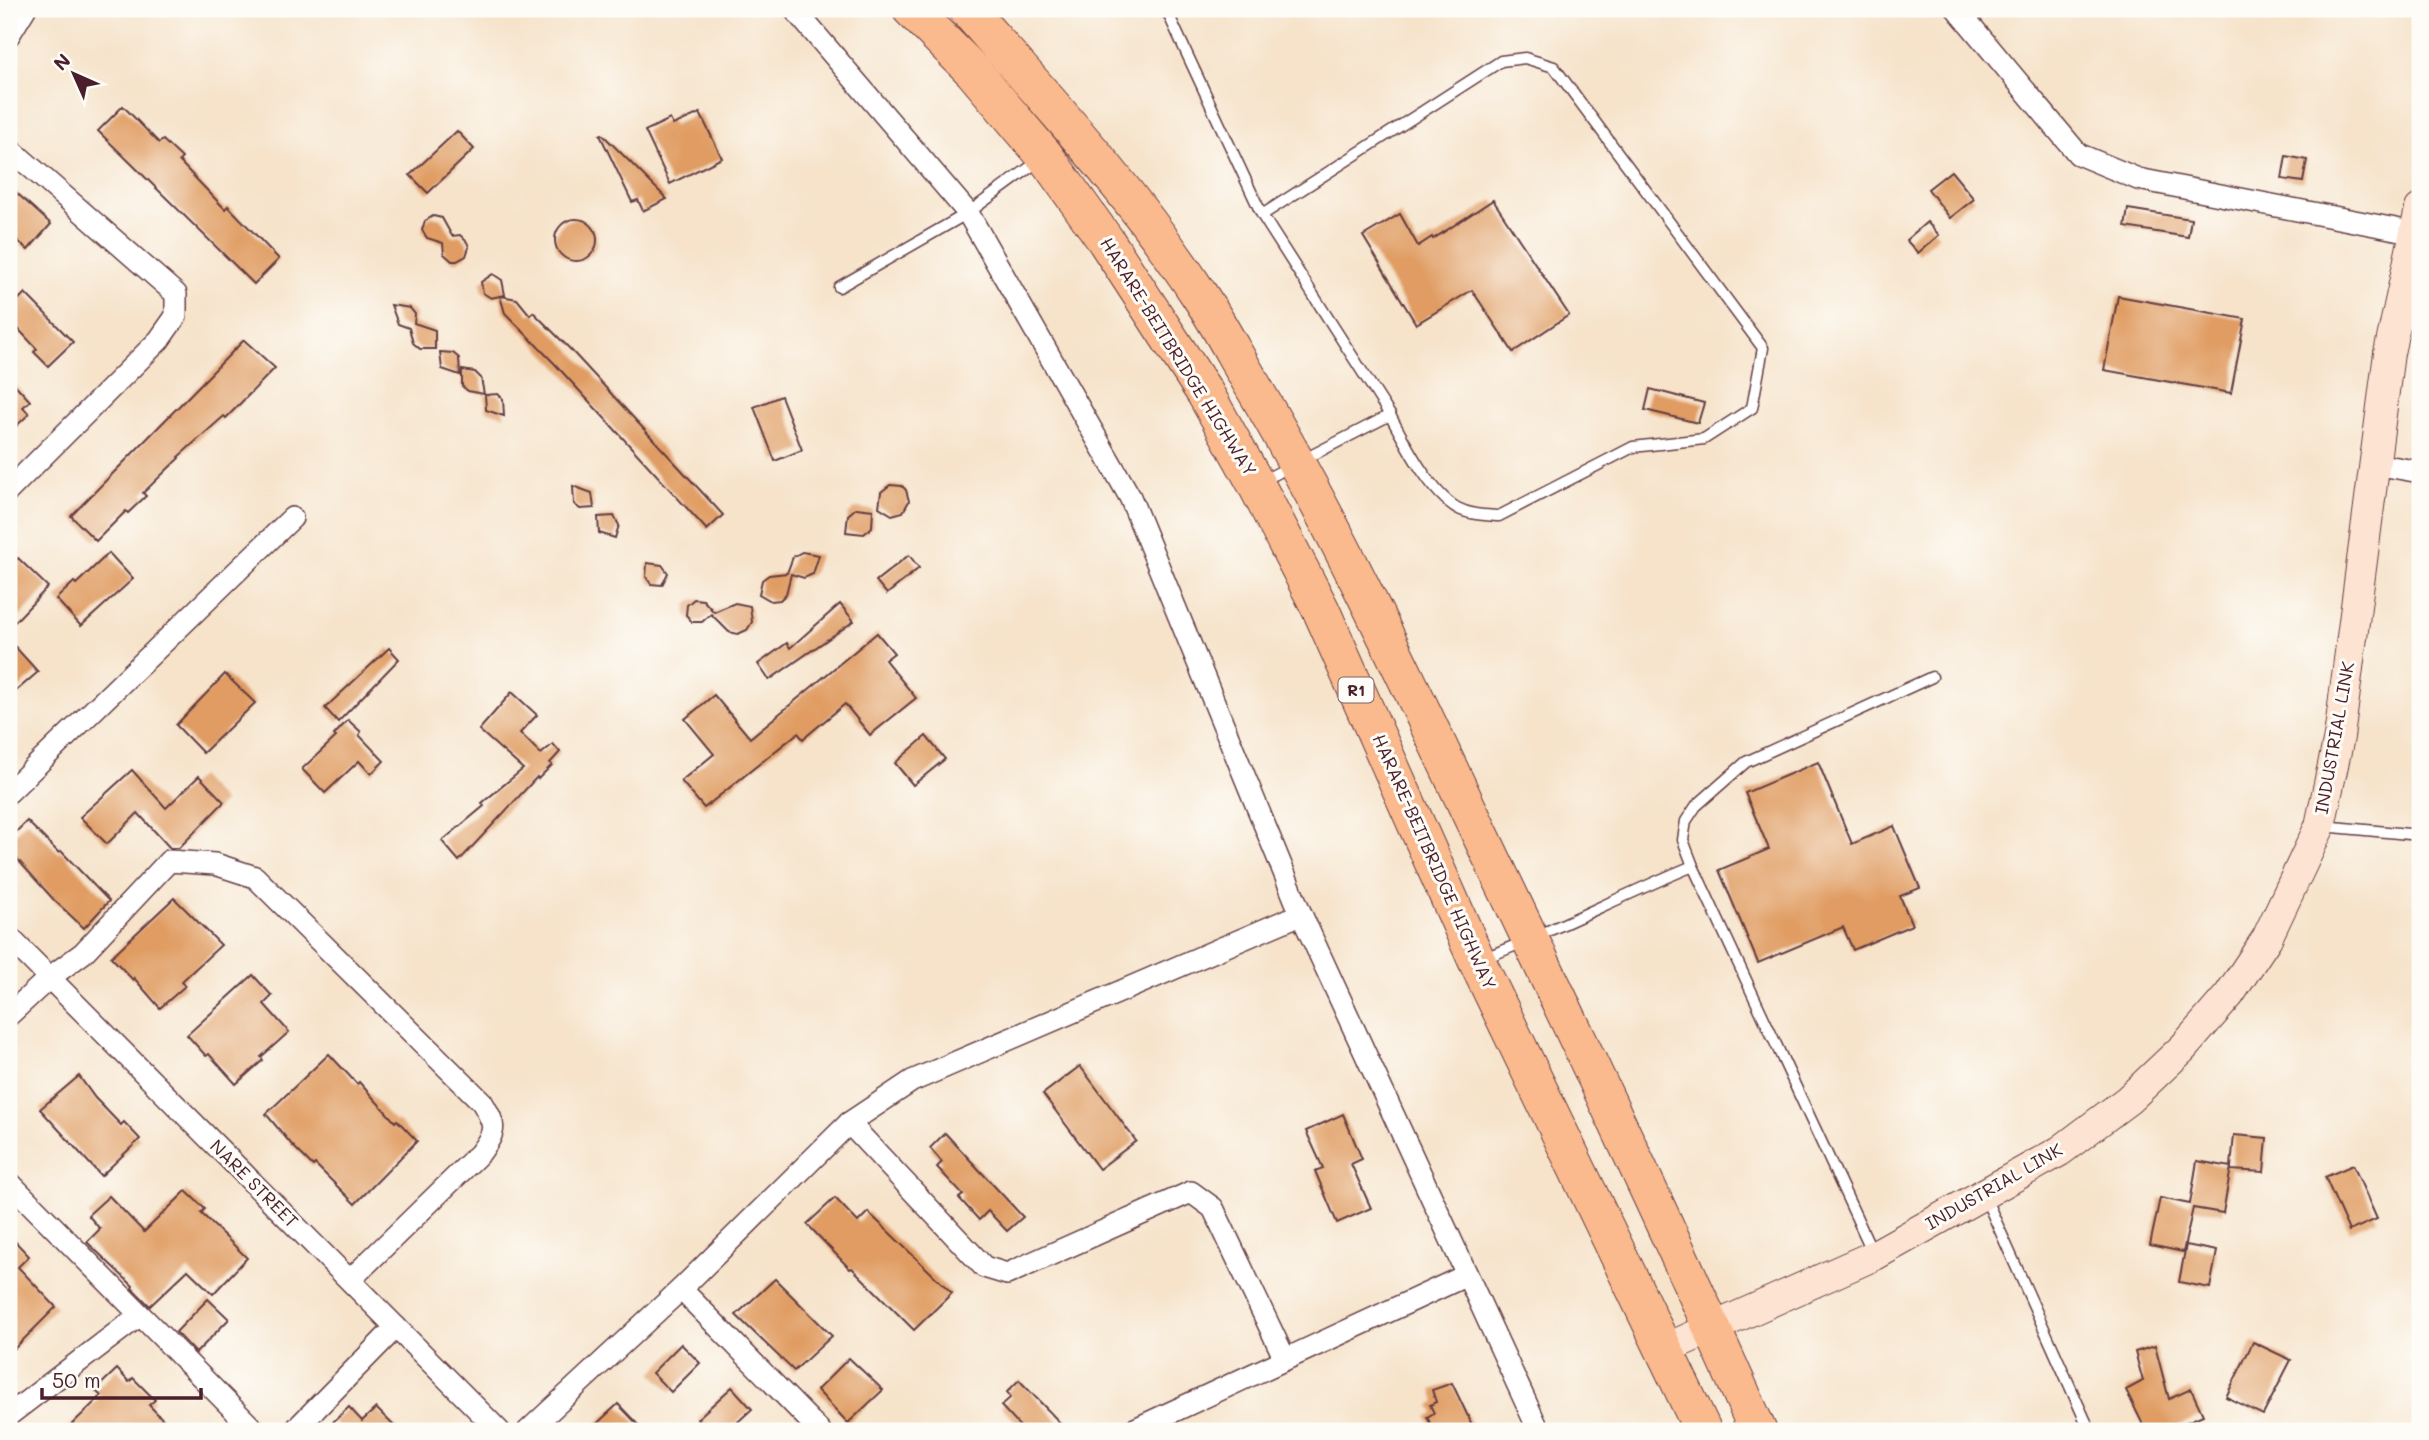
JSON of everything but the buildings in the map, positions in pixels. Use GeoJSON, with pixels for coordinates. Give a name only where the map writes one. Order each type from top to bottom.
{"type":"FeatureCollection","features":[{"type":"Feature","properties":{"kind":"highway","name":"HARARE-BEITBRIDGE HIGHWAY"},"geometry":{"type":"LineString","coordinates":[[911,9],[973,71],[1045,156],[1106,241],[1189,370],[1256,484],[1321,610],[1477,961],[1703,1431]]}},
{"type":"Feature","properties":{"kind":"highway"},"geometry":{"type":"LineString","coordinates":[[967,9],[1088,146],[1178,265],[1201,298],[1298,462],[1374,610],[1531,940],[1758,1431]]}},
{"type":"Feature","properties":{"kind":"street"},"geometry":{"type":"LineString","coordinates":[[9,35],[24,9]]}},
{"type":"Feature","properties":{"kind":"street"},"geometry":{"type":"LineString","coordinates":[[794,9],[968,213],[1130,497],[1301,914],[1539,1431]]}},
{"type":"Feature","properties":{"kind":"street"},"geometry":{"type":"LineString","coordinates":[[1957,9],[2078,154],[2138,179],[2418,221]]}},
{"type":"Feature","properties":{"kind":"street"},"geometry":{"type":"LineString","coordinates":[[9,148],[176,294],[176,316],[159,340],[9,490]]}},
{"type":"Feature","properties":{"kind":"street","name":"INDUSTRIAL LINK"},"geometry":{"type":"LineString","coordinates":[[1665,1349],[1874,1255],[2060,1151],[2129,1100],[2183,1048],[2229,995],[2267,938],[2320,825],[2339,737],[2389,353],[2418,221]]}},
{"type":"Feature","properties":{"kind":"street"},"geometry":{"type":"LineString","coordinates":[[2375,464],[2420,472]]}},
{"type":"Feature","properties":{"kind":"street"},"geometry":{"type":"LineString","coordinates":[[9,792],[292,518]]}},
{"type":"Feature","properties":{"kind":"street"},"geometry":{"type":"LineString","coordinates":[[9,1015],[49,978],[83,953],[169,861],[215,864],[256,877],[482,1102],[494,1121],[492,1137],[480,1153],[350,1280]]}},
{"type":"Feature","properties":{"kind":"street"},"geometry":{"type":"LineString","coordinates":[[528,1431],[681,1289],[849,1123],[912,1082],[1301,914]]}},
{"type":"Feature","properties":{"kind":"street","name":"NARE STREET"},"geometry":{"type":"LineString","coordinates":[[9,937],[499,1431]]}},
{"type":"Feature","properties":{"kind":"street"},"geometry":{"type":"LineString","coordinates":[[849,1123],[984,1267],[1007,1274],[1191,1192],[1213,1208],[1285,1359]]}},
{"type":"Feature","properties":{"kind":"street"},"geometry":{"type":"LineString","coordinates":[[9,1182],[255,1431]]}},
{"type":"Feature","properties":{"kind":"street"},"geometry":{"type":"LineString","coordinates":[[1131,1431],[1467,1275]]}},
{"type":"Feature","properties":{"kind":"street"},"geometry":{"type":"LineString","coordinates":[[681,1289],[820,1431]]}},
{"type":"Feature","properties":{"kind":"street"},"geometry":{"type":"LineString","coordinates":[[9,1415],[140,1315]]}},
{"type":"Feature","properties":{"kind":"street"},"geometry":{"type":"LineString","coordinates":[[294,1431],[396,1327]]}},
{"type":"Feature","properties":{"kind":"lane"},"geometry":{"type":"LineString","coordinates":[[1166,9],[1262,215],[1390,415],[1405,443],[1437,490],[1457,508],[1475,515],[1499,516],[1633,447],[1704,439],[1752,408],[1763,348],[1554,66],[1525,58],[1501,61],[1262,215]]}},
{"type":"Feature","properties":{"kind":"lane"},"geometry":{"type":"LineString","coordinates":[[839,287],[968,213],[1045,156]]}},
{"type":"Feature","properties":{"kind":"lane"},"geometry":{"type":"LineString","coordinates":[[1256,484],[1390,415]]}},
{"type":"Feature","properties":{"kind":"lane"},"geometry":{"type":"LineString","coordinates":[[1874,1255],[1693,866],[1683,839],[1686,821],[1696,806],[1746,762],[1932,677]]}},
{"type":"Feature","properties":{"kind":"lane"},"geometry":{"type":"LineString","coordinates":[[2320,825],[2420,835]]}},
{"type":"Feature","properties":{"kind":"lane"},"geometry":{"type":"LineString","coordinates":[[1477,961],[1531,940],[1625,894],[1693,866]]}},
{"type":"Feature","properties":{"kind":"lane"},"geometry":{"type":"LineString","coordinates":[[1984,1195],[2090,1431]]}}]}
